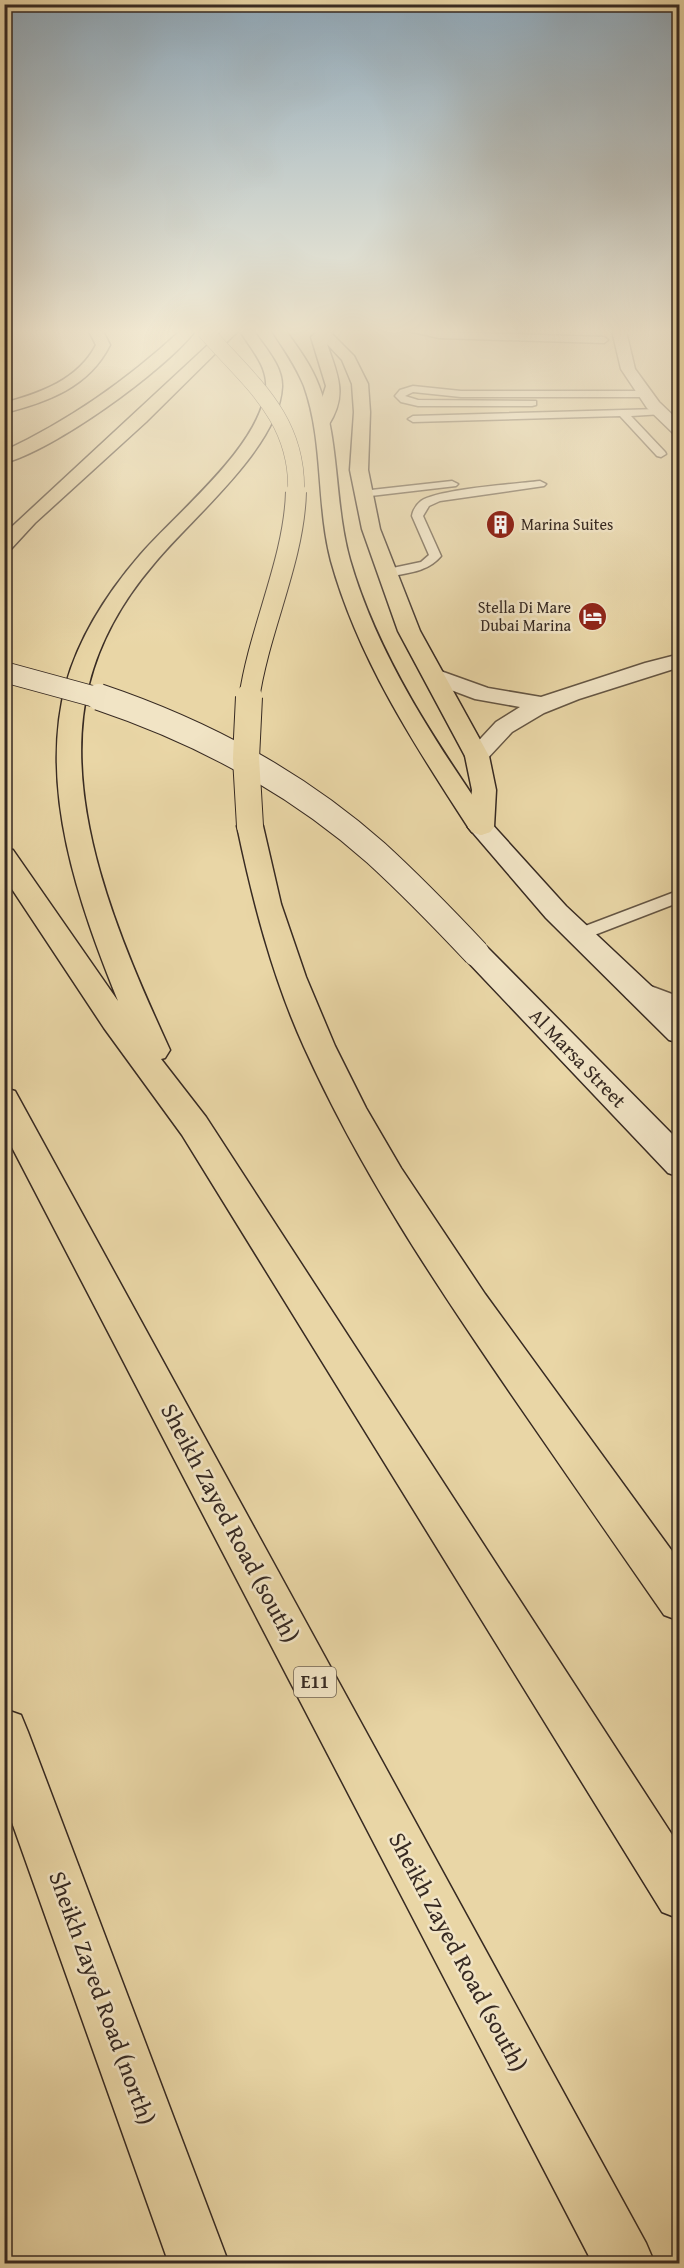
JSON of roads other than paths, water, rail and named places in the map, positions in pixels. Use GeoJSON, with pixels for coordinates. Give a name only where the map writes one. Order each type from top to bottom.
{"type":"FeatureCollection","features":[{"type":"Feature","properties":{"kind":"main road"},"geometry":{"type":"LineString","coordinates":[[4,458],[46,437]]}},
{"type":"Feature","properties":{"kind":"main road"},"geometry":{"type":"LineString","coordinates":[[4,545],[29,519],[120,437]]}},
{"type":"Feature","properties":{"kind":"main road"},"geometry":{"type":"LineString","coordinates":[[194,1126],[149,1039],[123,979],[100,915],[84,856],[74,802],[69,753],[71,719],[86,657],[114,603],[147,560],[234,464],[253,437]]}},
{"type":"Feature","properties":{"kind":"main road"},"geometry":{"type":"LineString","coordinates":[[286,437],[295,474],[297,506],[293,533],[267,616],[250,692],[246,733],[246,777],[250,826],[260,878],[276,936],[298,998],[327,1067],[366,1141],[416,1223],[680,1599]]}},
{"type":"Feature","properties":{"kind":"main road"},"geometry":{"type":"LineString","coordinates":[[324,437],[333,523],[340,558],[369,638],[411,718],[481,826],[578,935],[680,1032]]}},
{"type":"Feature","properties":{"kind":"main road"},"geometry":{"type":"LineString","coordinates":[[361,437],[359,470],[362,494],[371,529],[409,631],[477,756],[484,790],[481,826]]}},
{"type":"Feature","properties":{"kind":"main road"},"geometry":{"type":"LineString","coordinates":[[477,756],[502,727],[540,704],[680,660]]}},
{"type":"Feature","properties":{"kind":"main road","name":"Al Marsa Street"},"geometry":{"type":"LineString","coordinates":[[4,672],[81,690],[172,723],[264,770],[352,831],[395,867],[436,907],[476,953],[680,1164]]}},
{"type":"Feature","properties":{"kind":"main road"},"geometry":{"type":"LineString","coordinates":[[435,676],[483,694],[540,704]]}},
{"type":"Feature","properties":{"kind":"main road"},"geometry":{"type":"LineString","coordinates":[[4,856],[115,1020],[194,1126],[680,1894]]}},
{"type":"Feature","properties":{"kind":"main road"},"geometry":{"type":"LineString","coordinates":[[637,991],[680,1009]]}},
{"type":"Feature","properties":{"kind":"main road","name":"Sheikh Zayed Road (south)"},"geometry":{"type":"LineString","coordinates":[[4,1100],[625,2264]]}},
{"type":"Feature","properties":{"kind":"main road","name":"Sheikh Zayed Road (north)"},"geometry":{"type":"LineString","coordinates":[[4,1732],[199,2264]]}},
{"type":"Feature","properties":{"kind":"lane"},"geometry":{"type":"LineString","coordinates":[[645,437],[661,454]]}},
{"type":"Feature","properties":{"kind":"lane"},"geometry":{"type":"LineString","coordinates":[[362,494],[489,480]]}},
{"type":"Feature","properties":{"kind":"lane"},"geometry":{"type":"LineString","coordinates":[[387,573],[425,564],[435,556],[417,516],[418,509],[423,504],[437,498],[540,484]]}},
{"type":"Feature","properties":{"kind":"lane"},"geometry":{"type":"LineString","coordinates":[[578,935],[680,895]]}},
{"type":"Feature","properties":{"kind":"place","name":"Marina Suites"},"geometry":{"type":"Point","coordinates":[500,524]}},
{"type":"Feature","properties":{"kind":"place","name":"Stella Di Mare Dubai Marina"},"geometry":{"type":"Point","coordinates":[592,616]}}]}
